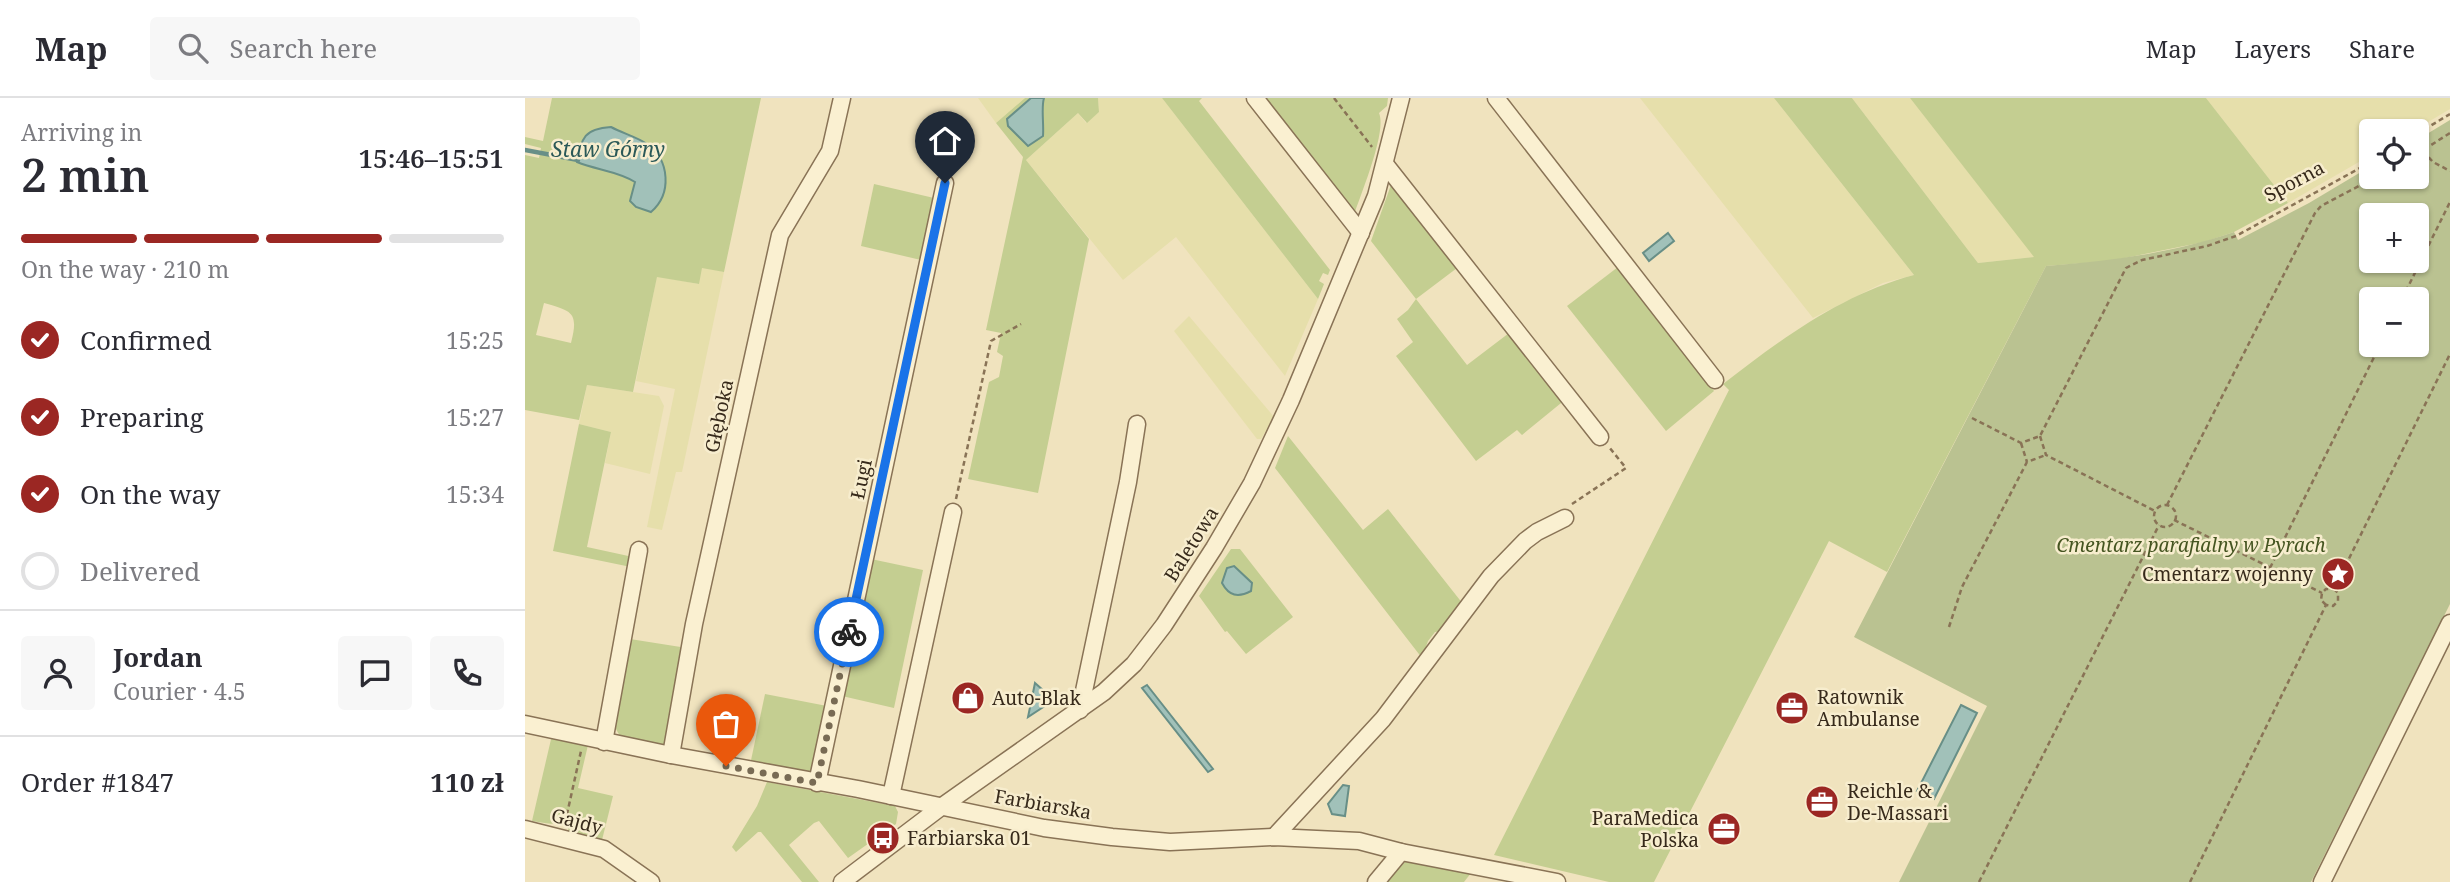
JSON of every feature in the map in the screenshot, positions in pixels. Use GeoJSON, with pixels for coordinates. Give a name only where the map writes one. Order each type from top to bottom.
{"type":"FeatureCollection","features":[{"type":"Feature","properties":{"kind":"street","name":"Głęboka"},"geometry":{"type":"LineString","coordinates":[[671,755],[694,624],[781,236],[830,152],[842,98]]}},
{"type":"Feature","properties":{"kind":"street"},"geometry":{"type":"LineString","coordinates":[[1255,98],[1361,233]]}},
{"type":"Feature","properties":{"kind":"street","name":"Baletowa"},"geometry":{"type":"LineString","coordinates":[[842,882],[941,807],[1080,710],[1120,678],[1151,643],[1186,594],[1261,466],[1286,410],[1361,233],[1385,163],[1401,98]]}},
{"type":"Feature","properties":{"kind":"street"},"geometry":{"type":"LineString","coordinates":[[1496,98],[1715,380]]}},
{"type":"Feature","properties":{"kind":"street"},"geometry":{"type":"LineString","coordinates":[[1385,163],[1600,437]]}},
{"type":"Feature","properties":{"kind":"street","name":"Ługi"},"geometry":{"type":"LineString","coordinates":[[817,783],[945,183]]}},
{"type":"Feature","properties":{"kind":"street"},"geometry":{"type":"LineString","coordinates":[[1080,710],[1128,482],[1137,424]]}},
{"type":"Feature","properties":{"kind":"street"},"geometry":{"type":"LineString","coordinates":[[1275,837],[1383,719],[1491,576],[1525,541],[1569,511]]}},
{"type":"Feature","properties":{"kind":"street"},"geometry":{"type":"LineString","coordinates":[[891,796],[953,512]]}},
{"type":"Feature","properties":{"kind":"street"},"geometry":{"type":"LineString","coordinates":[[604,742],[639,550]]}},
{"type":"Feature","properties":{"kind":"street"},"geometry":{"type":"LineString","coordinates":[[2322,882],[2450,623]]}},
{"type":"Feature","properties":{"kind":"street","name":"Farbiarska"},"geometry":{"type":"LineString","coordinates":[[525,724],[1018,823],[1112,837],[1170,842],[1275,837],[1359,841],[1401,852],[1557,882]]}},
{"type":"Feature","properties":{"kind":"street","name":"Gajdy"},"geometry":{"type":"LineString","coordinates":[[525,829],[596,846],[613,853],[651,882]]}},
{"type":"Feature","properties":{"kind":"street"},"geometry":{"type":"LineString","coordinates":[[1375,882],[1401,852]]}},
{"type":"Feature","properties":{"kind":"path"},"geometry":{"type":"LineString","coordinates":[[1334,98],[1385,163]]}},
{"type":"Feature","properties":{"kind":"path"},"geometry":{"type":"LineString","coordinates":[[2429,127],[2450,114]]}},
{"type":"Feature","properties":{"kind":"path"},"geometry":{"type":"LineString","coordinates":[[2429,147],[2450,133]]}},
{"type":"Feature","properties":{"kind":"path"},"geometry":{"type":"LineString","coordinates":[[2429,158],[2450,171]]}},
{"type":"Feature","properties":{"kind":"path","name":"Sporna"},"geometry":{"type":"LineString","coordinates":[[2040,436],[2126,268],[2142,260],[2207,246],[2236,236],[2359,169]]}},
{"type":"Feature","properties":{"kind":"path"},"geometry":{"type":"LineString","coordinates":[[2167,505],[2315,213],[2321,206],[2359,186]]}},
{"type":"Feature","properties":{"kind":"path"},"geometry":{"type":"LineString","coordinates":[[2408,287],[2450,202]]}},
{"type":"Feature","properties":{"kind":"path"},"geometry":{"type":"LineString","coordinates":[[953,512],[991,341],[1021,324]]}},
{"type":"Feature","properties":{"kind":"path"},"geometry":{"type":"LineString","coordinates":[[2334,589],[2450,354]]}},
{"type":"Feature","properties":{"kind":"path"},"geometry":{"type":"LineString","coordinates":[[2270,568],[2374,357]]}},
{"type":"Feature","properties":{"kind":"path"},"geometry":{"type":"LineString","coordinates":[[1972,418],[2021,443],[2027,462]]}},
{"type":"Feature","properties":{"kind":"path"},"geometry":{"type":"LineString","coordinates":[[2021,443],[2040,436],[2046,455],[2155,511]]}},
{"type":"Feature","properties":{"kind":"path"},"geometry":{"type":"LineString","coordinates":[[1569,511],[1626,468],[1600,437]]}},
{"type":"Feature","properties":{"kind":"path"},"geometry":{"type":"LineString","coordinates":[[1949,627],[1962,587],[2027,462],[2046,455]]}},
{"type":"Feature","properties":{"kind":"path"},"geometry":{"type":"LineString","coordinates":[[2162,505],[2167,505],[2175,512],[2174,520],[2167,526],[2159,525],[2154,516],[2155,511],[2162,505]]}},
{"type":"Feature","properties":{"kind":"path"},"geometry":{"type":"LineString","coordinates":[[2174,520],[2322,593]]}},
{"type":"Feature","properties":{"kind":"path"},"geometry":{"type":"LineString","coordinates":[[1979,882],[2159,525]]}},
{"type":"Feature","properties":{"kind":"path"},"geometry":{"type":"LineString","coordinates":[[2326,589],[2334,589],[2338,593],[2338,601],[2333,606],[2326,605],[2321,600],[2322,593],[2326,589]]}},
{"type":"Feature","properties":{"kind":"path"},"geometry":{"type":"LineString","coordinates":[[2190,882],[2326,605]]}},
{"type":"Feature","properties":{"kind":"path"},"geometry":{"type":"LineString","coordinates":[[561,837],[583,737]]}},
{"type":"Feature","properties":{"kind":"shaded area"},"geometry":{"type":"Polygon","coordinates":[[[978,98],[1025,98],[996,123],[978,98]]]}},
{"type":"Feature","properties":{"kind":"shaded area"},"geometry":{"type":"Polygon","coordinates":[[[1098,98],[1162,98],[1318,299],[1285,376],[1176,237],[1123,280],[1026,160],[1078,113],[1086,123],[1099,112],[1098,98]]]}},
{"type":"Feature","properties":{"kind":"shaded area"},"geometry":{"type":"Polygon","coordinates":[[[1640,98],[1774,98],[1914,275],[1883,283],[1813,318],[1640,98]]]}},
{"type":"Feature","properties":{"kind":"shaded area"},"geometry":{"type":"Polygon","coordinates":[[[1852,98],[1910,98],[2035,257],[1978,263],[1852,98]]]}},
{"type":"Feature","properties":{"kind":"shaded area"},"geometry":{"type":"Polygon","coordinates":[[[2206,98],[2450,98],[2450,109],[2429,121],[2429,119],[2359,119],[2359,162],[2288,203],[2206,98]]]}},
{"type":"Feature","properties":{"kind":"shaded area"},"geometry":{"type":"Polygon","coordinates":[[[702,267],[724,272],[682,472],[676,472],[662,530],[647,527],[675,389],[636,381],[657,276],[698,284],[702,267]]]}},
{"type":"Feature","properties":{"kind":"shaded area"},"geometry":{"type":"Polygon","coordinates":[[[1189,316],[1274,417],[1261,439],[1257,439],[1174,331],[1189,316]]]}},
{"type":"Feature","properties":{"kind":"shaded area"},"geometry":{"type":"Polygon","coordinates":[[[587,385],[659,396],[664,406],[650,474],[605,463],[611,432],[579,424],[587,385]]]}},
{"type":"Feature","properties":{"kind":"green space"},"geometry":{"type":"Polygon","coordinates":[[[552,98],[761,98],[724,272],[702,268],[699,284],[657,277],[633,392],[587,385],[579,420],[525,410],[525,155],[539,158],[541,148],[525,144],[525,137],[543,141],[552,98]],[[624,175],[635,182],[630,200],[666,187],[624,175]],[[544,303],[536,335],[571,343],[574,325],[571,314],[544,303]]]}},
{"type":"Feature","properties":{"kind":"green space"},"geometry":{"type":"Polygon","coordinates":[[[1025,98],[1098,98],[1099,112],[1087,123],[1078,113],[1026,160],[1089,239],[1038,493],[968,479],[989,382],[999,377],[1003,356],[997,352],[1001,333],[986,330],[1023,157],[996,123],[1025,98]]]}},
{"type":"Feature","properties":{"kind":"green space"},"geometry":{"type":"Polygon","coordinates":[[[1162,98],[1202,98],[1199,101],[1330,270],[1328,275],[1323,273],[1319,281],[1324,284],[1318,299],[1162,98]]]}},
{"type":"Feature","properties":{"kind":"green space"},"geometry":{"type":"Polygon","coordinates":[[[1261,98],[1388,98],[1387,106],[1379,113],[1381,122],[1377,147],[1355,212],[1345,207],[1261,98]]]}},
{"type":"Feature","properties":{"kind":"green space"},"geometry":{"type":"Polygon","coordinates":[[[1774,98],[1852,98],[1978,263],[2034,257],[1910,98],[2206,98],[2288,203],[2234,232],[2204,242],[2110,261],[2046,266],[1887,572],[1829,541],[1654,882],[1609,882],[1494,855],[1729,390],[1723,384],[1790,335],[1837,306],[1887,283],[1914,275],[1774,98]]]}},
{"type":"Feature","properties":{"kind":"green space","name":"Cmentarz parafialny w Pyrach"},"geometry":{"type":"Polygon","coordinates":[[[2450,120],[2450,604],[2311,882],[1899,882],[1987,706],[1854,637],[2046,266],[2141,255],[2234,232],[2238,240],[2359,173],[2359,189],[2429,189],[2429,133],[2450,120]]]}},
{"type":"Feature","properties":{"kind":"green space"},"geometry":{"type":"Polygon","coordinates":[[[1392,182],[1461,265],[1416,299],[1371,241],[1392,182]]]}},
{"type":"Feature","properties":{"kind":"green space"},"geometry":{"type":"Polygon","coordinates":[[[874,184],[934,198],[921,260],[861,246],[874,184]]]}},
{"type":"Feature","properties":{"kind":"green space"},"geometry":{"type":"Polygon","coordinates":[[[1618,267],[1714,391],[1666,431],[1567,306],[1618,267]]]}},
{"type":"Feature","properties":{"kind":"green space"},"geometry":{"type":"Polygon","coordinates":[[[1416,299],[1467,365],[1513,330],[1566,399],[1522,435],[1517,430],[1476,461],[1396,356],[1413,342],[1397,319],[1416,299]]]}},
{"type":"Feature","properties":{"kind":"green space"},"geometry":{"type":"Polygon","coordinates":[[[579,424],[611,432],[587,547],[633,557],[631,567],[553,551],[579,424]]]}},
{"type":"Feature","properties":{"kind":"green space"},"geometry":{"type":"Polygon","coordinates":[[[1288,436],[1363,530],[1388,509],[1463,604],[1445,631],[1435,632],[1428,641],[1422,658],[1275,468],[1288,436]]]}},
{"type":"Feature","properties":{"kind":"green space"},"geometry":{"type":"Polygon","coordinates":[[[1231,549],[1240,549],[1293,617],[1246,654],[1227,631],[1225,632],[1199,596],[1231,549]]]}},
{"type":"Feature","properties":{"kind":"green space"},"geometry":{"type":"Polygon","coordinates":[[[871,559],[923,570],[894,708],[842,696],[871,559]]]}},
{"type":"Feature","properties":{"kind":"green space"},"geometry":{"type":"Polygon","coordinates":[[[630,639],[687,648],[666,750],[629,742],[618,733],[615,726],[630,639]]]}},
{"type":"Feature","properties":{"kind":"green space"},"geometry":{"type":"Polygon","coordinates":[[[765,694],[827,706],[812,773],[750,765],[765,694]]]}},
{"type":"Feature","properties":{"kind":"green space"},"geometry":{"type":"Polygon","coordinates":[[[552,735],[588,745],[578,788],[613,796],[602,840],[568,831],[570,819],[563,818],[553,824],[532,821],[552,735]]]}},
{"type":"Feature","properties":{"kind":"green space"},"geometry":{"type":"Polygon","coordinates":[[[767,782],[895,806],[898,812],[896,824],[848,858],[819,821],[814,823],[789,845],[819,882],[802,882],[761,832],[736,852],[732,847],[757,806],[767,782]]]}},
{"type":"Feature","properties":{"kind":"green space"},"geometry":{"type":"Polygon","coordinates":[[[1406,861],[1471,873],[1464,882],[1386,882],[1406,861]]]}},
{"type":"Feature","properties":{"kind":"water"},"geometry":{"type":"Polygon","coordinates":[[[1031,98],[1044,98],[1043,136],[1028,146],[1008,126],[1007,119],[1031,98]]]}},
{"type":"Feature","properties":{"kind":"water","name":"Staw Górny"},"geometry":{"type":"Polygon","coordinates":[[[611,127],[647,144],[660,159],[664,168],[665,187],[658,205],[651,212],[636,207],[630,201],[635,182],[577,162],[586,136],[595,130],[611,127]]]}},
{"type":"Feature","properties":{"kind":"water"},"geometry":{"type":"Polygon","coordinates":[[[1668,233],[1674,241],[1649,261],[1643,253],[1668,233]]]}},
{"type":"Feature","properties":{"kind":"water"},"geometry":{"type":"Polygon","coordinates":[[[1234,566],[1252,583],[1251,591],[1242,595],[1234,594],[1222,583],[1227,568],[1234,566]]]}},
{"type":"Feature","properties":{"kind":"water"},"geometry":{"type":"Polygon","coordinates":[[[1035,683],[1054,700],[1028,717],[1035,683]]]}},
{"type":"Feature","properties":{"kind":"water"},"geometry":{"type":"Polygon","coordinates":[[[1147,685],[1213,769],[1208,772],[1142,688],[1147,685]]]}},
{"type":"Feature","properties":{"kind":"water"},"geometry":{"type":"Polygon","coordinates":[[[1961,705],[1977,713],[1934,799],[1917,791],[1961,705]]]}},
{"type":"Feature","properties":{"kind":"water"},"geometry":{"type":"Polygon","coordinates":[[[1343,785],[1349,786],[1345,816],[1332,814],[1328,804],[1343,785]]]}},
{"type":"Feature","properties":{"kind":"waterway"},"geometry":{"type":"LineString","coordinates":[[525,150],[578,160]]}},
{"type":"Feature","properties":{"kind":"way so far"},"geometry":{"type":"LineString","coordinates":[[726,766],[817,783],[849,632]]}},
{"type":"Feature","properties":{"kind":"place","name":"Cmentarz wojenny"},"geometry":{"type":"Point","coordinates":[2338,574]}},
{"type":"Feature","properties":{"kind":"place","name":"Auto-Blak"},"geometry":{"type":"Point","coordinates":[968,698]}},
{"type":"Feature","properties":{"kind":"place","name":"Ratownik Ambulanse"},"geometry":{"type":"Point","coordinates":[1792,708]}},
{"type":"Feature","properties":{"kind":"place","name":"Reichle & De-Massari"},"geometry":{"type":"Point","coordinates":[1822,802]}},
{"type":"Feature","properties":{"kind":"place","name":"ParaMedica Polska"},"geometry":{"type":"Point","coordinates":[1724,829]}},
{"type":"Feature","properties":{"kind":"place","name":"Farbiarska 01"},"geometry":{"type":"Point","coordinates":[883,838]}},
{"type":"Feature","properties":{"kind":"route"},"geometry":{"type":"LineString","coordinates":[[849,632],[945,183]]}}]}
